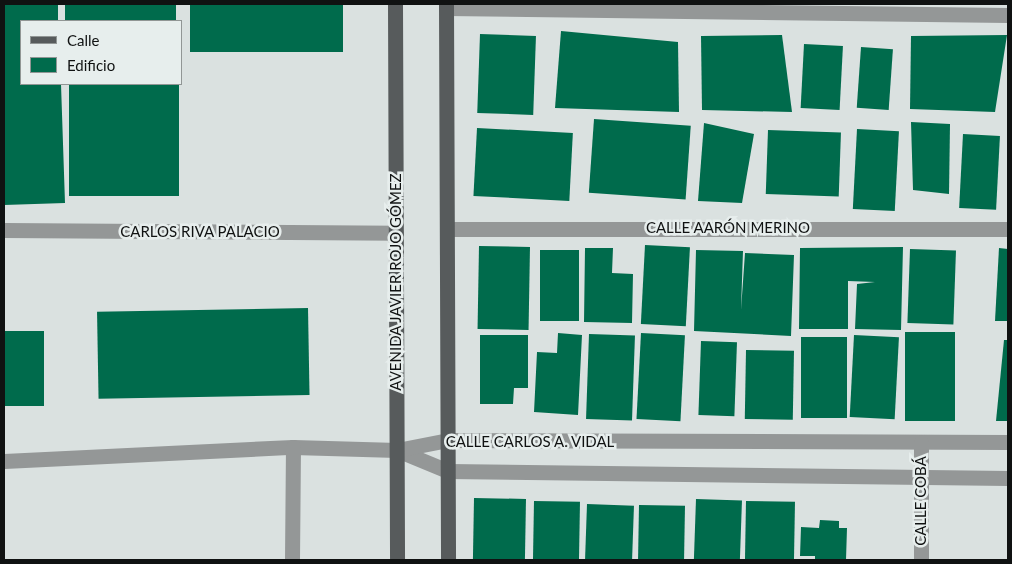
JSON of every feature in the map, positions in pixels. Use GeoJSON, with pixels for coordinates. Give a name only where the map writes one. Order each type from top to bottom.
{"type":"FeatureCollection","features":[{"type":"Feature","properties":{"kind":"main road","name":"AVENIDA JAVIER ROJO GÓMEZ"},"geometry":{"type":"LineString","coordinates":[[395,4],[397,560]]}},
{"type":"Feature","properties":{"kind":"main road"},"geometry":{"type":"LineString","coordinates":[[446,6],[448,560]]}},
{"type":"Feature","properties":{"kind":"street"},"geometry":{"type":"LineString","coordinates":[[446,6],[1008,15]]}},
{"type":"Feature","properties":{"kind":"street","name":"CALLE AARÓN MERINO"},"geometry":{"type":"LineString","coordinates":[[447,229],[1008,229]]}},
{"type":"Feature","properties":{"kind":"street","name":"CARLOS RIVA PALACIO"},"geometry":{"type":"LineString","coordinates":[[4,230],[396,233]]}},
{"type":"Feature","properties":{"kind":"street","name":"CALLE CARLOS A. VIDAL"},"geometry":{"type":"LineString","coordinates":[[397,450],[448,440],[1008,442]]}},
{"type":"Feature","properties":{"kind":"street","name":"CALLE COBÁ"},"geometry":{"type":"LineString","coordinates":[[920,560],[922,442]]}},
{"type":"Feature","properties":{"kind":"street"},"geometry":{"type":"LineString","coordinates":[[292,560],[293,447]]}},
{"type":"Feature","properties":{"kind":"street"},"geometry":{"type":"LineString","coordinates":[[4,461],[293,447],[397,450]]}},
{"type":"Feature","properties":{"kind":"street","name":"CALLE CARLOS A. VIDAL"},"geometry":{"type":"LineString","coordinates":[[397,450],[448,471],[1008,478]]}},
{"type":"Feature","properties":{"kind":"building"},"geometry":{"type":"Polygon","coordinates":[[[4,4],[58,4],[58,20],[20,20],[20,85],[61,85],[65,203],[4,205],[4,4]]]}},
{"type":"Feature","properties":{"kind":"building"},"geometry":{"type":"Polygon","coordinates":[[[65,4],[176,4],[176,20],[65,20],[65,4]]]}},
{"type":"Feature","properties":{"kind":"building"},"geometry":{"type":"Polygon","coordinates":[[[190,4],[343,4],[343,52],[190,52],[190,4]]]}},
{"type":"Feature","properties":{"kind":"building"},"geometry":{"type":"Polygon","coordinates":[[[561,31],[678,42],[679,112],[555,108],[561,31]]]}},
{"type":"Feature","properties":{"kind":"building"},"geometry":{"type":"Polygon","coordinates":[[[480,34],[536,36],[533,115],[477,113],[480,34]]]}},
{"type":"Feature","properties":{"kind":"building"},"geometry":{"type":"Polygon","coordinates":[[[782,35],[792,112],[702,110],[701,36],[782,35]]]}},
{"type":"Feature","properties":{"kind":"building"},"geometry":{"type":"Polygon","coordinates":[[[1007,35],[995,112],[910,109],[911,36],[1007,35]]]}},
{"type":"Feature","properties":{"kind":"building"},"geometry":{"type":"Polygon","coordinates":[[[804,44],[843,46],[840,110],[801,108],[804,44]]]}},
{"type":"Feature","properties":{"kind":"building"},"geometry":{"type":"Polygon","coordinates":[[[861,47],[893,49],[889,110],[857,108],[861,47]]]}},
{"type":"Feature","properties":{"kind":"building"},"geometry":{"type":"Polygon","coordinates":[[[69,85],[179,85],[179,196],[69,196],[69,85]]]}},
{"type":"Feature","properties":{"kind":"building"},"geometry":{"type":"Polygon","coordinates":[[[594,119],[691,126],[686,200],[589,193],[594,119]]]}},
{"type":"Feature","properties":{"kind":"building"},"geometry":{"type":"Polygon","coordinates":[[[911,122],[950,124],[949,194],[913,190],[911,122]]]}},
{"type":"Feature","properties":{"kind":"building"},"geometry":{"type":"Polygon","coordinates":[[[704,123],[754,134],[742,203],[698,201],[704,123]]]}},
{"type":"Feature","properties":{"kind":"building"},"geometry":{"type":"Polygon","coordinates":[[[477,128],[573,133],[569,201],[473,196],[477,128]]]}},
{"type":"Feature","properties":{"kind":"building"},"geometry":{"type":"Polygon","coordinates":[[[857,129],[899,131],[895,211],[853,209],[857,129]]]}},
{"type":"Feature","properties":{"kind":"building"},"geometry":{"type":"Polygon","coordinates":[[[768,130],[841,133],[839,197],[766,194],[768,130]]]}},
{"type":"Feature","properties":{"kind":"building"},"geometry":{"type":"Polygon","coordinates":[[[963,134],[1000,136],[996,210],[959,208],[963,134]]]}},
{"type":"Feature","properties":{"kind":"building"},"geometry":{"type":"Polygon","coordinates":[[[645,245],[690,247],[686,326],[641,324],[645,245]]]}},
{"type":"Feature","properties":{"kind":"building"},"geometry":{"type":"Polygon","coordinates":[[[479,246],[530,247],[529,330],[478,329],[479,246]]]}},
{"type":"Feature","properties":{"kind":"building"},"geometry":{"type":"Polygon","coordinates":[[[903,247],[901,330],[855,329],[857,284],[875,282],[848,281],[848,329],[799,329],[800,248],[903,247]]]}},
{"type":"Feature","properties":{"kind":"building"},"geometry":{"type":"Polygon","coordinates":[[[585,248],[613,248],[612,273],[633,274],[632,323],[584,322],[585,248]]]}},
{"type":"Feature","properties":{"kind":"building"},"geometry":{"type":"Polygon","coordinates":[[[999,248],[1008,249],[1008,321],[995,321],[999,248]]]}},
{"type":"Feature","properties":{"kind":"building"},"geometry":{"type":"Polygon","coordinates":[[[910,249],[956,251],[953,325],[907,323],[910,249]]]}},
{"type":"Feature","properties":{"kind":"building"},"geometry":{"type":"Polygon","coordinates":[[[540,250],[579,250],[579,321],[540,321],[540,250]]]}},
{"type":"Feature","properties":{"kind":"building"},"geometry":{"type":"Polygon","coordinates":[[[696,250],[743,251],[741,310],[745,253],[794,255],[791,336],[694,331],[696,250]]]}},
{"type":"Feature","properties":{"kind":"building"},"geometry":{"type":"Polygon","coordinates":[[[308,308],[310,395],[99,399],[97,312],[308,308]]]}},
{"type":"Feature","properties":{"kind":"building"},"geometry":{"type":"Polygon","coordinates":[[[4,331],[44,331],[44,406],[4,406],[4,331]]]}},
{"type":"Feature","properties":{"kind":"building"},"geometry":{"type":"Polygon","coordinates":[[[905,332],[955,332],[955,421],[905,421],[905,332]]]}},
{"type":"Feature","properties":{"kind":"building"},"geometry":{"type":"Polygon","coordinates":[[[558,333],[582,335],[578,415],[534,412],[537,352],[557,353],[558,333]]]}},
{"type":"Feature","properties":{"kind":"building"},"geometry":{"type":"Polygon","coordinates":[[[641,333],[685,335],[680,421],[636,419],[641,333]]]}},
{"type":"Feature","properties":{"kind":"building"},"geometry":{"type":"Polygon","coordinates":[[[589,334],[635,336],[632,421],[586,419],[589,334]]]}},
{"type":"Feature","properties":{"kind":"building"},"geometry":{"type":"Polygon","coordinates":[[[480,335],[528,335],[528,388],[514,388],[513,404],[480,404],[480,335]]]}},
{"type":"Feature","properties":{"kind":"building"},"geometry":{"type":"Polygon","coordinates":[[[854,335],[899,337],[895,419],[850,417],[854,335]]]}},
{"type":"Feature","properties":{"kind":"building"},"geometry":{"type":"Polygon","coordinates":[[[801,337],[847,337],[847,418],[801,418],[801,337]]]}},
{"type":"Feature","properties":{"kind":"building"},"geometry":{"type":"Polygon","coordinates":[[[1004,340],[1008,340],[1008,421],[996,421],[1004,340]]]}},
{"type":"Feature","properties":{"kind":"building"},"geometry":{"type":"Polygon","coordinates":[[[701,341],[737,342],[734,416],[698,415],[701,341]]]}},
{"type":"Feature","properties":{"kind":"building"},"geometry":{"type":"Polygon","coordinates":[[[746,350],[794,351],[793,420],[745,419],[746,350]]]}},
{"type":"Feature","properties":{"kind":"building"},"geometry":{"type":"Polygon","coordinates":[[[474,498],[526,499],[525,560],[473,560],[474,498]]]}},
{"type":"Feature","properties":{"kind":"building"},"geometry":{"type":"Polygon","coordinates":[[[696,499],[742,501],[740,560],[694,560],[696,499]]]}},
{"type":"Feature","properties":{"kind":"building"},"geometry":{"type":"Polygon","coordinates":[[[534,501],[580,502],[579,560],[533,560],[534,501]]]}},
{"type":"Feature","properties":{"kind":"building"},"geometry":{"type":"Polygon","coordinates":[[[746,501],[795,502],[794,560],[745,560],[746,501]]]}},
{"type":"Feature","properties":{"kind":"building"},"geometry":{"type":"Polygon","coordinates":[[[587,504],[634,506],[632,560],[585,560],[587,504]]]}},
{"type":"Feature","properties":{"kind":"building"},"geometry":{"type":"Polygon","coordinates":[[[639,505],[685,506],[684,560],[638,560],[639,505]]]}},
{"type":"Feature","properties":{"kind":"building"},"geometry":{"type":"Polygon","coordinates":[[[820,520],[839,521],[839,528],[847,528],[846,560],[815,560],[815,556],[800,556],[801,527],[819,528],[820,520]]]}}]}
